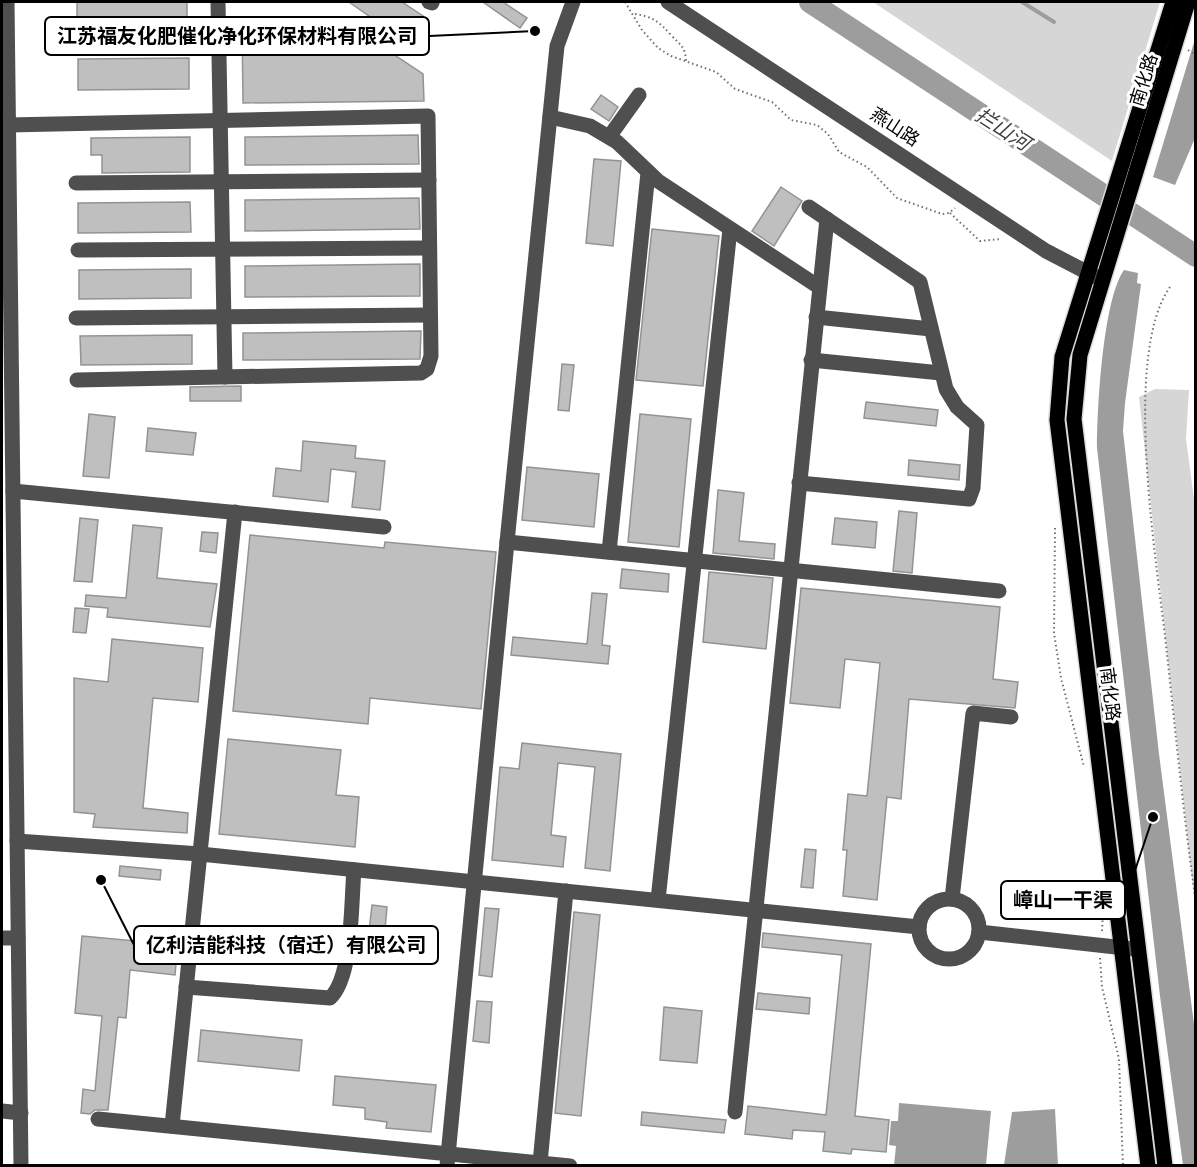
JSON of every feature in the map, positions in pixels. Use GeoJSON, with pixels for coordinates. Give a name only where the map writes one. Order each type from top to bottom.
{"type":"FeatureCollection","features":[{"type":"Feature","properties":{"kind":"main road","name":"南化路"},"geometry":{"type":"LineString","coordinates":[[1131,168],[1173,2]]}},
{"type":"Feature","properties":{"kind":"main road","name":"南化路"},"geometry":{"type":"LineString","coordinates":[[1148,1166],[1057,420],[1062,357],[1095,277],[1188,2]]}},
{"type":"Feature","properties":{"kind":"main road","name":"南化路"},"geometry":{"type":"LineString","coordinates":[[1095,277],[1080,355],[1074,418],[1165,1166]]}},
{"type":"Feature","properties":{"kind":"street"},"geometry":{"type":"LineString","coordinates":[[7,2],[5,90],[8,125],[7,438],[13,491],[21,1166]]}},
{"type":"Feature","properties":{"kind":"street"},"geometry":{"type":"LineString","coordinates":[[218,2],[225,377]]}},
{"type":"Feature","properties":{"kind":"street"},"geometry":{"type":"LineString","coordinates":[[447,1159],[557,46],[573,2]]}},
{"type":"Feature","properties":{"kind":"street","name":"燕山路"},"geometry":{"type":"LineString","coordinates":[[668,2],[1018,232],[1095,277]]}},
{"type":"Feature","properties":{"kind":"street"},"geometry":{"type":"LineString","coordinates":[[74,42],[219,40]]}},
{"type":"Feature","properties":{"kind":"street"},"geometry":{"type":"LineString","coordinates":[[609,138],[639,95]]}},
{"type":"Feature","properties":{"kind":"street"},"geometry":{"type":"LineString","coordinates":[[8,125],[428,116],[430,363],[421,373],[77,380]]}},
{"type":"Feature","properties":{"kind":"street"},"geometry":{"type":"LineString","coordinates":[[550,117],[590,126],[609,138],[631,154],[648,173],[819,287]]}},
{"type":"Feature","properties":{"kind":"street"},"geometry":{"type":"LineString","coordinates":[[609,552],[648,173]]}},
{"type":"Feature","properties":{"kind":"street"},"geometry":{"type":"LineString","coordinates":[[76,183],[429,180]]}},
{"type":"Feature","properties":{"kind":"street"},"geometry":{"type":"LineString","coordinates":[[799,483],[969,499],[973,488],[977,425],[957,407],[941,374],[920,282],[809,207]]}},
{"type":"Feature","properties":{"kind":"street"},"geometry":{"type":"LineString","coordinates":[[735,1112],[826,219]]}},
{"type":"Feature","properties":{"kind":"street"},"geometry":{"type":"LineString","coordinates":[[658,900],[730,229]]}},
{"type":"Feature","properties":{"kind":"street"},"geometry":{"type":"LineString","coordinates":[[78,250],[429,248]]}},
{"type":"Feature","properties":{"kind":"street"},"geometry":{"type":"LineString","coordinates":[[76,318],[430,315]]}},
{"type":"Feature","properties":{"kind":"street"},"geometry":{"type":"LineString","coordinates":[[816,317],[931,328]]}},
{"type":"Feature","properties":{"kind":"street"},"geometry":{"type":"LineString","coordinates":[[811,360],[941,374]]}},
{"type":"Feature","properties":{"kind":"street"},"geometry":{"type":"LineString","coordinates":[[13,491],[384,527]]}},
{"type":"Feature","properties":{"kind":"street"},"geometry":{"type":"LineString","coordinates":[[172,1126],[235,512]]}},
{"type":"Feature","properties":{"kind":"street"},"geometry":{"type":"LineString","coordinates":[[507,542],[999,591]]}},
{"type":"Feature","properties":{"kind":"street"},"geometry":{"type":"LineString","coordinates":[[952,899],[973,713],[1011,717]]}},
{"type":"Feature","properties":{"kind":"street"},"geometry":{"type":"LineString","coordinates":[[17,842],[200,854],[919,927]]}},
{"type":"Feature","properties":{"kind":"street"},"geometry":{"type":"LineString","coordinates":[[186,987],[330,998],[338,991],[344,968],[354,870]]}},
{"type":"Feature","properties":{"kind":"street"},"geometry":{"type":"LineString","coordinates":[[540,1163],[566,891]]}},
{"type":"Feature","properties":{"kind":"street"},"geometry":{"type":"LineString","coordinates":[[952,899],[961,901],[975,914],[979,932],[970,951],[962,957],[941,958],[925,947],[919,927],[926,909],[943,900],[952,899]]}},
{"type":"Feature","properties":{"kind":"street"},"geometry":{"type":"LineString","coordinates":[[979,932],[1138,949]]}},
{"type":"Feature","properties":{"kind":"street"},"geometry":{"type":"LineString","coordinates":[[2,938],[18,938]]}},
{"type":"Feature","properties":{"kind":"street"},"geometry":{"type":"LineString","coordinates":[[2,1111],[21,1113]]}},
{"type":"Feature","properties":{"kind":"street"},"geometry":{"type":"LineString","coordinates":[[98,1119],[447,1159],[570,1166]]}},
{"type":"Feature","properties":{"kind":"path"},"geometry":{"type":"LineString","coordinates":[[625,2],[638,24],[658,48],[686,63],[716,72],[743,93],[772,102],[791,120],[818,125],[828,134],[839,152],[867,167],[897,198],[942,214],[949,213],[965,197]]}},
{"type":"Feature","properties":{"kind":"path"},"geometry":{"type":"LineString","coordinates":[[634,14],[661,22],[672,36],[682,43],[686,51],[686,63]]}},
{"type":"Feature","properties":{"kind":"path"},"geometry":{"type":"LineString","coordinates":[[1189,50],[1196,55]]}},
{"type":"Feature","properties":{"kind":"path"},"geometry":{"type":"LineString","coordinates":[[949,213],[980,242],[990,242],[1018,232]]}},
{"type":"Feature","properties":{"kind":"path"},"geometry":{"type":"LineString","coordinates":[[1170,287],[1155,319],[1144,421],[1152,521],[1196,903]]}},
{"type":"Feature","properties":{"kind":"path"},"geometry":{"type":"LineString","coordinates":[[1054,518],[1054,633],[1061,678],[1086,774]]}},
{"type":"Feature","properties":{"kind":"path"},"geometry":{"type":"LineString","coordinates":[[1102,912],[1102,987],[1119,1059],[1123,1166]]}},
{"type":"Feature","properties":{"kind":"shaded area"},"geometry":{"type":"Polygon","coordinates":[[[873,2],[1160,2],[1112,161],[873,2]]]}},
{"type":"Feature","properties":{"kind":"shaded area"},"geometry":{"type":"Polygon","coordinates":[[[1195,39],[1195,138],[1175,185],[1153,177],[1195,39]]]}},
{"type":"Feature","properties":{"kind":"shaded area"},"geometry":{"type":"Polygon","coordinates":[[[1124,270],[1138,273],[1137,283],[1141,284],[1123,431],[1159,754],[1195,1032],[1195,1165],[1183,1165],[1160,996],[1097,448],[1098,408],[1106,329],[1117,284],[1124,270]]]}},
{"type":"Feature","properties":{"kind":"shaded area"},"geometry":{"type":"Polygon","coordinates":[[[1155,389],[1189,390],[1186,439],[1196,514],[1195,906],[1139,397],[1155,389]]]}},
{"type":"Feature","properties":{"kind":"shaded area"},"geometry":{"type":"Polygon","coordinates":[[[899,1103],[991,1111],[986,1165],[894,1165],[896,1146],[889,1145],[891,1121],[898,1121],[899,1103]]]}},
{"type":"Feature","properties":{"kind":"shaded area"},"geometry":{"type":"Polygon","coordinates":[[[1055,1109],[1058,1165],[1004,1165],[1012,1112],[1055,1109]]]}},
{"type":"Feature","properties":{"kind":"building"},"geometry":{"type":"Polygon","coordinates":[[[77,2],[187,2],[187,23],[77,24],[77,2]]]}},
{"type":"Feature","properties":{"kind":"building"},"geometry":{"type":"Polygon","coordinates":[[[349,2],[402,2],[423,16],[406,42],[349,2]]]}},
{"type":"Feature","properties":{"kind":"building"},"geometry":{"type":"Polygon","coordinates":[[[483,2],[503,2],[527,18],[520,28],[483,2]]]}},
{"type":"Feature","properties":{"kind":"building"},"geometry":{"type":"Polygon","coordinates":[[[242,26],[351,26],[423,74],[424,101],[243,103],[242,26]]]}},
{"type":"Feature","properties":{"kind":"building"},"geometry":{"type":"Polygon","coordinates":[[[189,58],[189,89],[78,90],[78,59],[189,58]]]}},
{"type":"Feature","properties":{"kind":"building"},"geometry":{"type":"Polygon","coordinates":[[[601,95],[618,107],[609,121],[591,109],[601,95]]]}},
{"type":"Feature","properties":{"kind":"building"},"geometry":{"type":"Polygon","coordinates":[[[418,135],[419,164],[245,165],[245,137],[418,135]]]}},
{"type":"Feature","properties":{"kind":"building"},"geometry":{"type":"Polygon","coordinates":[[[190,137],[190,172],[102,173],[102,155],[91,155],[91,138],[190,137]]]}},
{"type":"Feature","properties":{"kind":"building"},"geometry":{"type":"Polygon","coordinates":[[[594,159],[621,161],[613,246],[586,243],[594,159]]]}},
{"type":"Feature","properties":{"kind":"building"},"geometry":{"type":"Polygon","coordinates":[[[781,187],[802,201],[774,246],[752,231],[781,187]]]}},
{"type":"Feature","properties":{"kind":"building"},"geometry":{"type":"Polygon","coordinates":[[[419,198],[420,229],[245,231],[245,200],[419,198]]]}},
{"type":"Feature","properties":{"kind":"building"},"geometry":{"type":"Polygon","coordinates":[[[190,202],[191,232],[78,233],[78,203],[190,202]]]}},
{"type":"Feature","properties":{"kind":"building"},"geometry":{"type":"Polygon","coordinates":[[[652,229],[719,236],[703,386],[636,380],[652,229]]]}},
{"type":"Feature","properties":{"kind":"building"},"geometry":{"type":"Polygon","coordinates":[[[420,264],[420,296],[245,297],[245,266],[420,264]]]}},
{"type":"Feature","properties":{"kind":"building"},"geometry":{"type":"Polygon","coordinates":[[[191,269],[191,298],[79,299],[79,270],[191,269]]]}},
{"type":"Feature","properties":{"kind":"building"},"geometry":{"type":"Polygon","coordinates":[[[421,331],[420,359],[243,360],[243,333],[421,331]]]}},
{"type":"Feature","properties":{"kind":"building"},"geometry":{"type":"Polygon","coordinates":[[[192,335],[192,364],[81,365],[80,336],[192,335]]]}},
{"type":"Feature","properties":{"kind":"building"},"geometry":{"type":"Polygon","coordinates":[[[562,364],[574,365],[569,411],[558,410],[562,364]]]}},
{"type":"Feature","properties":{"kind":"building"},"geometry":{"type":"Polygon","coordinates":[[[241,386],[241,401],[190,401],[190,387],[241,386]]]}},
{"type":"Feature","properties":{"kind":"building"},"geometry":{"type":"Polygon","coordinates":[[[866,402],[938,410],[936,426],[864,418],[866,402]]]}},
{"type":"Feature","properties":{"kind":"building"},"geometry":{"type":"Polygon","coordinates":[[[89,414],[115,417],[109,478],[83,476],[89,414]]]}},
{"type":"Feature","properties":{"kind":"building"},"geometry":{"type":"Polygon","coordinates":[[[640,414],[691,419],[679,547],[628,542],[640,414]]]}},
{"type":"Feature","properties":{"kind":"building"},"geometry":{"type":"Polygon","coordinates":[[[148,428],[196,433],[193,455],[146,451],[148,428]]]}},
{"type":"Feature","properties":{"kind":"building"},"geometry":{"type":"Polygon","coordinates":[[[303,441],[356,446],[355,458],[385,461],[380,510],[352,507],[356,472],[331,469],[328,502],[273,496],[276,468],[301,471],[303,441]]]}},
{"type":"Feature","properties":{"kind":"building"},"geometry":{"type":"Polygon","coordinates":[[[909,460],[960,465],[959,480],[908,475],[909,460]]]}},
{"type":"Feature","properties":{"kind":"building"},"geometry":{"type":"Polygon","coordinates":[[[527,467],[599,474],[594,527],[522,520],[527,467]]]}},
{"type":"Feature","properties":{"kind":"building"},"geometry":{"type":"Polygon","coordinates":[[[718,490],[744,493],[739,541],[775,544],[774,559],[713,553],[718,490]]]}},
{"type":"Feature","properties":{"kind":"building"},"geometry":{"type":"Polygon","coordinates":[[[899,511],[917,513],[912,573],[893,571],[899,511]]]}},
{"type":"Feature","properties":{"kind":"building"},"geometry":{"type":"Polygon","coordinates":[[[80,518],[98,520],[92,582],[74,581],[80,518]]]}},
{"type":"Feature","properties":{"kind":"building"},"geometry":{"type":"Polygon","coordinates":[[[835,518],[877,522],[875,548],[832,544],[835,518]]]}},
{"type":"Feature","properties":{"kind":"building"},"geometry":{"type":"Polygon","coordinates":[[[133,525],[162,528],[157,578],[217,584],[210,627],[107,617],[108,608],[85,606],[86,595],[126,598],[133,525]]]}},
{"type":"Feature","properties":{"kind":"building"},"geometry":{"type":"Polygon","coordinates":[[[202,532],[218,533],[216,553],[200,551],[202,532]]]}},
{"type":"Feature","properties":{"kind":"building"},"geometry":{"type":"Polygon","coordinates":[[[250,535],[384,548],[385,542],[496,552],[481,709],[370,698],[368,724],[233,711],[250,535]]]}},
{"type":"Feature","properties":{"kind":"building"},"geometry":{"type":"Polygon","coordinates":[[[622,569],[669,574],[668,592],[620,588],[622,569]]]}},
{"type":"Feature","properties":{"kind":"building"},"geometry":{"type":"Polygon","coordinates":[[[709,572],[773,578],[766,649],[703,642],[709,572]]]}},
{"type":"Feature","properties":{"kind":"building"},"geometry":{"type":"Polygon","coordinates":[[[801,588],[1000,607],[993,679],[1018,682],[1015,708],[909,699],[901,799],[887,797],[877,900],[843,896],[847,850],[843,850],[848,794],[867,796],[880,663],[845,659],[840,708],[790,703],[801,588]]]}},
{"type":"Feature","properties":{"kind":"building"},"geometry":{"type":"Polygon","coordinates":[[[592,593],[607,594],[602,645],[610,646],[608,664],[511,655],[513,637],[587,644],[592,593]]]}},
{"type":"Feature","properties":{"kind":"building"},"geometry":{"type":"Polygon","coordinates":[[[75,608],[89,609],[86,633],[73,632],[75,608]]]}},
{"type":"Feature","properties":{"kind":"building"},"geometry":{"type":"Polygon","coordinates":[[[112,639],[203,648],[198,702],[153,698],[143,808],[188,813],[187,833],[93,827],[95,814],[74,812],[74,678],[108,682],[112,639]]]}},
{"type":"Feature","properties":{"kind":"building"},"geometry":{"type":"Polygon","coordinates":[[[228,739],[341,750],[336,795],[359,797],[355,847],[219,834],[228,739]]]}},
{"type":"Feature","properties":{"kind":"building"},"geometry":{"type":"Polygon","coordinates":[[[522,743],[621,754],[610,871],[585,868],[595,767],[558,763],[551,835],[566,837],[563,867],[492,860],[500,767],[519,769],[522,743]]]}},
{"type":"Feature","properties":{"kind":"building"},"geometry":{"type":"Polygon","coordinates":[[[805,849],[816,850],[813,888],[801,887],[805,849]]]}},
{"type":"Feature","properties":{"kind":"building"},"geometry":{"type":"Polygon","coordinates":[[[120,866],[161,870],[160,880],[119,876],[120,866]]]}},
{"type":"Feature","properties":{"kind":"building"},"geometry":{"type":"Polygon","coordinates":[[[372,905],[387,907],[384,941],[368,940],[372,905]]]}},
{"type":"Feature","properties":{"kind":"building"},"geometry":{"type":"Polygon","coordinates":[[[485,908],[499,909],[492,977],[479,975],[485,908]]]}},
{"type":"Feature","properties":{"kind":"building"},"geometry":{"type":"Polygon","coordinates":[[[574,912],[600,915],[581,1116],[555,1113],[574,912]]]}},
{"type":"Feature","properties":{"kind":"building"},"geometry":{"type":"Polygon","coordinates":[[[763,933],[871,944],[855,1116],[889,1120],[886,1152],[852,1149],[851,1154],[823,1151],[825,1132],[793,1130],[792,1139],[745,1134],[748,1106],[826,1115],[842,955],[762,947],[763,933]]]}},
{"type":"Feature","properties":{"kind":"building"},"geometry":{"type":"Polygon","coordinates":[[[82,936],[146,942],[146,938],[178,941],[175,975],[130,970],[126,1018],[118,1017],[108,1110],[95,1110],[90,1114],[81,1113],[83,1089],[95,1091],[102,1016],[75,1013],[82,936]]]}},
{"type":"Feature","properties":{"kind":"building"},"geometry":{"type":"Polygon","coordinates":[[[758,993],[810,998],[809,1014],[756,1009],[758,993]]]}},
{"type":"Feature","properties":{"kind":"building"},"geometry":{"type":"Polygon","coordinates":[[[477,1001],[492,1002],[489,1043],[473,1041],[477,1001]]]}},
{"type":"Feature","properties":{"kind":"building"},"geometry":{"type":"Polygon","coordinates":[[[664,1007],[702,1011],[697,1063],[660,1060],[664,1007]]]}},
{"type":"Feature","properties":{"kind":"building"},"geometry":{"type":"Polygon","coordinates":[[[201,1030],[302,1040],[299,1071],[198,1061],[201,1030]]]}},
{"type":"Feature","properties":{"kind":"building"},"geometry":{"type":"Polygon","coordinates":[[[335,1076],[436,1085],[431,1132],[386,1128],[387,1122],[365,1119],[365,1108],[333,1105],[335,1076]]]}},
{"type":"Feature","properties":{"kind":"building"},"geometry":{"type":"Polygon","coordinates":[[[642,1112],[726,1120],[724,1133],[641,1125],[642,1112]]]}},
{"type":"Feature","properties":{"kind":"waterway","name":"拦山河"},"geometry":{"type":"LineString","coordinates":[[810,2],[1196,256]]}},
{"type":"Feature","properties":{"kind":"waterway"},"geometry":{"type":"LineString","coordinates":[[1022,2],[1054,22]]}},
{"type":"Feature","properties":{"kind":"place","name":"江苏福友化肥催化净化环保材料有限公司"},"geometry":{"type":"Point","coordinates":[535,31]}},
{"type":"Feature","properties":{"kind":"place","name":"嶂山一干渠"},"geometry":{"type":"Point","coordinates":[1153,817]}},
{"type":"Feature","properties":{"kind":"place","name":"亿利洁能科技（宿迁）有限公司"},"geometry":{"type":"Point","coordinates":[101,880]}}]}
